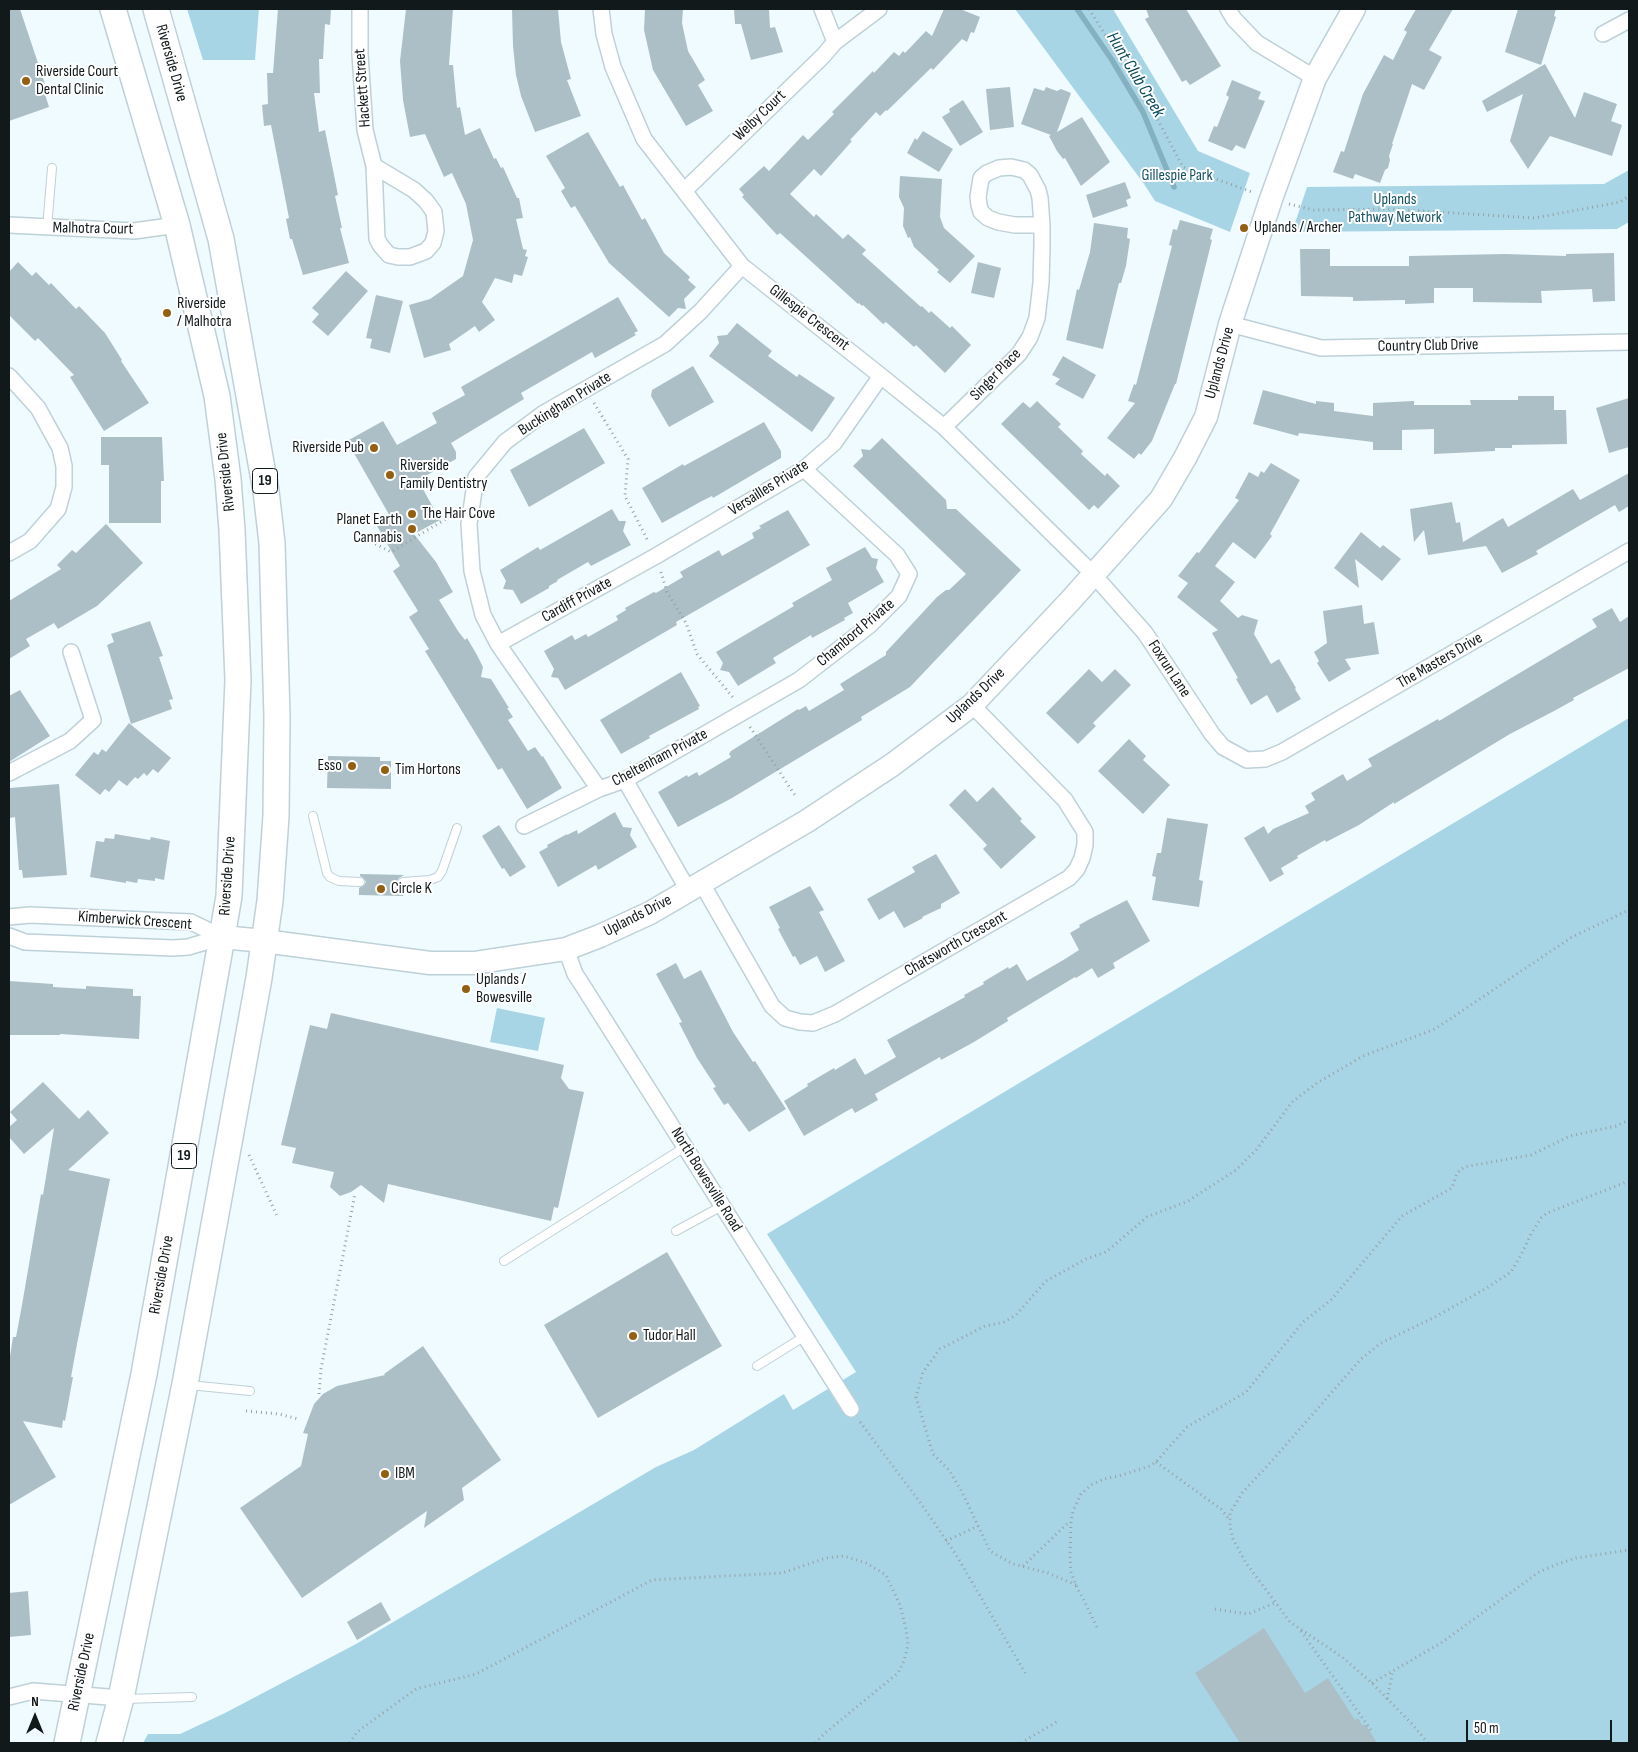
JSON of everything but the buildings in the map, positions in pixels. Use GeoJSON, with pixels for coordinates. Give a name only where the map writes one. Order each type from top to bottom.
{"type":"FeatureCollection","features":[{"type":"Feature","properties":{"kind":"main road","name":"Riverside Drive"},"geometry":{"type":"LineString","coordinates":[[67,1743],[144,1374],[229,896],[238,680],[232,530],[228,478],[217,396],[177,225],[113,9]]}},
{"type":"Feature","properties":{"kind":"main road","name":"Riverside Drive"},"geometry":{"type":"LineString","coordinates":[[109,1743],[121,1698],[185,1384],[259,978],[270,901],[276,816],[277,717],[272,543],[266,491],[221,238],[156,9]]}},
{"type":"Feature","properties":{"kind":"street","name":"Hackett Street"},"geometry":{"type":"LineString","coordinates":[[360,9],[360,54],[365,130],[374,166],[377,239],[389,254],[398,257],[410,257],[426,251],[433,243],[436,231],[434,212],[414,190],[374,166]]}},
{"type":"Feature","properties":{"kind":"street","name":"Gillespie Crescent"},"geometry":{"type":"LineString","coordinates":[[601,9],[604,34],[613,67],[641,132],[658,158],[685,190],[742,266],[944,427],[1093,574]]}},
{"type":"Feature","properties":{"kind":"street"},"geometry":{"type":"LineString","coordinates":[[822,9],[835,42]]}},
{"type":"Feature","properties":{"kind":"street","name":"Welby Court"},"geometry":{"type":"LineString","coordinates":[[685,190],[823,56],[835,42],[879,9]]}},
{"type":"Feature","properties":{"kind":"street"},"geometry":{"type":"LineString","coordinates":[[1228,9],[1234,19],[1257,42],[1315,78]]}},
{"type":"Feature","properties":{"kind":"street","name":"Uplands Drive"},"geometry":{"type":"LineString","coordinates":[[222,937],[430,963],[474,964],[566,949],[650,913],[807,822],[892,766],[972,705],[1070,601],[1161,499],[1185,458],[1206,417],[1230,324],[1271,199],[1315,78],[1354,9]]}},
{"type":"Feature","properties":{"kind":"street"},"geometry":{"type":"LineString","coordinates":[[1603,34],[1629,20]]}},
{"type":"Feature","properties":{"kind":"street","name":"Singer Place"},"geometry":{"type":"LineString","coordinates":[[944,427],[1019,354],[1030,337],[1037,318],[1041,283],[1042,225],[1038,190],[1034,181],[1024,170],[1011,167],[999,168],[980,178],[979,205],[982,212],[988,218],[1014,225],[1042,225]]}},
{"type":"Feature","properties":{"kind":"street","name":"Malhotra Court"},"geometry":{"type":"LineString","coordinates":[[9,225],[134,231],[177,225]]}},
{"type":"Feature","properties":{"kind":"street","name":"Buckingham Private"},"geometry":{"type":"LineString","coordinates":[[599,789],[498,644],[483,615],[472,571],[469,524],[476,477],[505,442],[544,413],[665,344],[700,312],[742,266]]}},
{"type":"Feature","properties":{"kind":"street","name":"Country Club Drive"},"geometry":{"type":"LineString","coordinates":[[1230,324],[1321,348],[1629,342]]}},
{"type":"Feature","properties":{"kind":"street"},"geometry":{"type":"LineString","coordinates":[[9,376],[38,408],[60,448],[64,466],[64,487],[58,509],[30,541],[9,553]]}},
{"type":"Feature","properties":{"kind":"street","name":"Versailles Private"},"geometry":{"type":"LineString","coordinates":[[656,556],[804,469],[834,443],[881,376]]}},
{"type":"Feature","properties":{"kind":"street","name":"Chambord Private"},"geometry":{"type":"LineString","coordinates":[[741,713],[799,680],[870,625],[900,596],[909,574],[897,555],[804,469]]}},
{"type":"Feature","properties":{"kind":"street","name":"The Masters Drive"},"geometry":{"type":"LineString","coordinates":[[1247,760],[1265,759],[1282,752],[1629,551]]}},
{"type":"Feature","properties":{"kind":"street","name":"Cardiff Private"},"geometry":{"type":"LineString","coordinates":[[498,644],[656,556]]}},
{"type":"Feature","properties":{"kind":"street","name":"Foxrun Lane"},"geometry":{"type":"LineString","coordinates":[[1093,574],[1145,633],[1217,740],[1223,747],[1247,760]]}},
{"type":"Feature","properties":{"kind":"street"},"geometry":{"type":"LineString","coordinates":[[9,773],[70,741],[93,720],[71,652]]}},
{"type":"Feature","properties":{"kind":"street","name":"Chatsworth Crescent"},"geometry":{"type":"LineString","coordinates":[[695,886],[772,1006],[785,1018],[813,1023],[835,1014],[1069,878],[1082,858],[1085,832],[1065,800],[972,705]]}},
{"type":"Feature","properties":{"kind":"street","name":"Cheltenham Private"},"geometry":{"type":"LineString","coordinates":[[524,826],[599,789],[625,780],[741,713]]}},
{"type":"Feature","properties":{"kind":"street"},"geometry":{"type":"LineString","coordinates":[[625,780],[695,886]]}},
{"type":"Feature","properties":{"kind":"street","name":"Kimberwick Crescent"},"geometry":{"type":"LineString","coordinates":[[9,917],[30,915],[192,922],[222,937]]}},
{"type":"Feature","properties":{"kind":"street","name":"Kimberwick Crescent"},"geometry":{"type":"LineString","coordinates":[[9,936],[25,942],[173,948],[188,947],[222,937]]}},
{"type":"Feature","properties":{"kind":"street","name":"North Bowesville Road"},"geometry":{"type":"LineString","coordinates":[[566,949],[575,974],[851,1409]]}},
{"type":"Feature","properties":{"kind":"street"},"geometry":{"type":"LineString","coordinates":[[9,1697],[32,1691],[121,1698]]}},
{"type":"Feature","properties":{"kind":"lane"},"geometry":{"type":"LineString","coordinates":[[47,228],[52,168]]}},
{"type":"Feature","properties":{"kind":"lane"},"geometry":{"type":"LineString","coordinates":[[313,816],[327,873],[330,878],[339,881],[360,882]]}},
{"type":"Feature","properties":{"kind":"lane"},"geometry":{"type":"LineString","coordinates":[[403,882],[430,880],[438,877],[442,871],[457,828]]}},
{"type":"Feature","properties":{"kind":"lane"},"geometry":{"type":"LineString","coordinates":[[504,1261],[685,1148]]}},
{"type":"Feature","properties":{"kind":"lane"},"geometry":{"type":"LineString","coordinates":[[676,1232],[722,1206]]}},
{"type":"Feature","properties":{"kind":"lane"},"geometry":{"type":"LineString","coordinates":[[757,1366],[805,1336]]}},
{"type":"Feature","properties":{"kind":"lane"},"geometry":{"type":"LineString","coordinates":[[185,1384],[250,1391]]}},
{"type":"Feature","properties":{"kind":"lane"},"geometry":{"type":"LineString","coordinates":[[121,1698],[192,1697]]}},
{"type":"Feature","properties":{"kind":"path"},"geometry":{"type":"LineString","coordinates":[[1089,9],[1153,111],[1183,167],[1271,199],[1314,210],[1390,209],[1535,218],[1620,202],[1629,196]]}},
{"type":"Feature","properties":{"kind":"path"},"geometry":{"type":"LineString","coordinates":[[586,389],[628,459],[625,496],[656,556],[667,592],[686,624],[697,654],[735,700],[741,713],[796,797]]}},
{"type":"Feature","properties":{"kind":"path"},"geometry":{"type":"LineString","coordinates":[[362,536],[390,552],[448,518],[472,500]]}},
{"type":"Feature","properties":{"kind":"path"},"geometry":{"type":"LineString","coordinates":[[1076,1586],[1048,1573],[1003,1559],[990,1551],[962,1492],[949,1470],[932,1454],[916,1397],[923,1372],[940,1349],[985,1326],[1010,1319],[1016,1315],[1046,1281],[1086,1259],[1106,1252],[1147,1217],[1188,1200],[1236,1170],[1257,1149],[1292,1102],[1317,1083],[1363,1056],[1435,1029],[1572,937],[1629,910]]}},
{"type":"Feature","properties":{"kind":"path"},"geometry":{"type":"LineString","coordinates":[[1097,1628],[1076,1586],[1070,1555],[1073,1511],[1081,1494],[1091,1484],[1150,1466],[1156,1462],[1187,1427],[1246,1392],[1303,1322],[1331,1300],[1402,1216],[1452,1188],[1457,1173],[1464,1167],[1531,1155],[1570,1136],[1616,1126],[1629,1120]]}},
{"type":"Feature","properties":{"kind":"path"},"geometry":{"type":"LineString","coordinates":[[248,1153],[278,1218]]}},
{"type":"Feature","properties":{"kind":"path"},"geometry":{"type":"LineString","coordinates":[[1428,1743],[1372,1683],[1342,1657],[1290,1622],[1246,1563],[1233,1539],[1230,1513],[1242,1493],[1361,1360],[1381,1343],[1469,1299],[1511,1272],[1536,1226],[1547,1213],[1629,1181]]}},
{"type":"Feature","properties":{"kind":"path"},"geometry":{"type":"LineString","coordinates":[[319,1394],[321,1369],[355,1194]]}},
{"type":"Feature","properties":{"kind":"path"},"geometry":{"type":"LineString","coordinates":[[851,1409],[946,1540],[1027,1676]]}},
{"type":"Feature","properties":{"kind":"path"},"geometry":{"type":"LineString","coordinates":[[246,1411],[279,1414],[298,1419]]}},
{"type":"Feature","properties":{"kind":"path"},"geometry":{"type":"LineString","coordinates":[[1156,1462],[1222,1509],[1230,1521]]}},
{"type":"Feature","properties":{"kind":"path"},"geometry":{"type":"LineString","coordinates":[[1023,1566],[1071,1521]]}},
{"type":"Feature","properties":{"kind":"path"},"geometry":{"type":"LineString","coordinates":[[946,1540],[978,1526]]}},
{"type":"Feature","properties":{"kind":"path"},"geometry":{"type":"LineString","coordinates":[[1372,1683],[1441,1643],[1539,1572],[1576,1558],[1629,1550]]}},
{"type":"Feature","properties":{"kind":"path"},"geometry":{"type":"LineString","coordinates":[[350,1743],[357,1732],[416,1689],[476,1674],[652,1580],[782,1573],[826,1558],[844,1556],[866,1563],[886,1575],[900,1605],[908,1645],[904,1661],[898,1673],[815,1743]]}},
{"type":"Feature","properties":{"kind":"path"},"geometry":{"type":"LineString","coordinates":[[1215,1609],[1248,1614],[1275,1603]]}},
{"type":"Feature","properties":{"kind":"path"},"geometry":{"type":"LineString","coordinates":[[1300,1629],[1373,1733]]}},
{"type":"Feature","properties":{"kind":"path"},"geometry":{"type":"LineString","coordinates":[[1387,1699],[1393,1671]]}},
{"type":"Feature","properties":{"kind":"path"},"geometry":{"type":"LineString","coordinates":[[1021,1743],[1058,1721]]}},
{"type":"Feature","properties":{"kind":"green space"},"geometry":{"type":"Polygon","coordinates":[[[187,9],[259,9],[255,60],[203,60],[187,9]]]}},
{"type":"Feature","properties":{"kind":"green space","name":"Gillespie Park"},"geometry":{"type":"Polygon","coordinates":[[[1015,9],[1113,9],[1198,151],[1250,173],[1230,232],[1155,201],[1015,9]]]}},
{"type":"Feature","properties":{"kind":"green space","name":"Uplands Pathway Network"},"geometry":{"type":"Polygon","coordinates":[[[1629,170],[1629,222],[1617,229],[1292,232],[1307,187],[1604,184],[1629,170]]]}},
{"type":"Feature","properties":{"kind":"green space"},"geometry":{"type":"Polygon","coordinates":[[[1629,718],[1629,1743],[143,1743],[148,1734],[180,1734],[225,1713],[356,1644],[656,1467],[694,1450],[784,1394],[793,1410],[856,1372],[767,1234],[1629,718]]]}},
{"type":"Feature","properties":{"kind":"green space"},"geometry":{"type":"Polygon","coordinates":[[[497,1008],[545,1018],[538,1051],[490,1042],[497,1008]]]}},
{"type":"Feature","properties":{"kind":"waterway","name":"Hunt Club Creek"},"geometry":{"type":"LineString","coordinates":[[1077,9],[1112,60],[1143,112],[1174,187]]}},
{"type":"Feature","properties":{"kind":"place","name":"Riverside Court Dental Clinic"},"geometry":{"type":"Point","coordinates":[26,81]}},
{"type":"Feature","properties":{"kind":"place","name":"Uplands / Archer"},"geometry":{"type":"Point","coordinates":[1244,228]}},
{"type":"Feature","properties":{"kind":"place","name":"Riverside / Malhotra"},"geometry":{"type":"Point","coordinates":[167,313]}},
{"type":"Feature","properties":{"kind":"place","name":"Riverside Pub"},"geometry":{"type":"Point","coordinates":[374,448]}},
{"type":"Feature","properties":{"kind":"place","name":"Riverside Family Dentistry"},"geometry":{"type":"Point","coordinates":[390,475]}},
{"type":"Feature","properties":{"kind":"place","name":"The Hair Cove"},"geometry":{"type":"Point","coordinates":[412,514]}},
{"type":"Feature","properties":{"kind":"place","name":"Planet Earth Cannabis"},"geometry":{"type":"Point","coordinates":[412,529]}},
{"type":"Feature","properties":{"kind":"place","name":"Esso"},"geometry":{"type":"Point","coordinates":[352,766]}},
{"type":"Feature","properties":{"kind":"place","name":"Tim Hortons"},"geometry":{"type":"Point","coordinates":[385,770]}},
{"type":"Feature","properties":{"kind":"place","name":"Circle K"},"geometry":{"type":"Point","coordinates":[381,889]}},
{"type":"Feature","properties":{"kind":"place","name":"Uplands / Bowesville"},"geometry":{"type":"Point","coordinates":[466,989]}},
{"type":"Feature","properties":{"kind":"place","name":"Tudor Hall"},"geometry":{"type":"Point","coordinates":[633,1336]}},
{"type":"Feature","properties":{"kind":"place","name":"IBM"},"geometry":{"type":"Point","coordinates":[385,1474]}}]}
